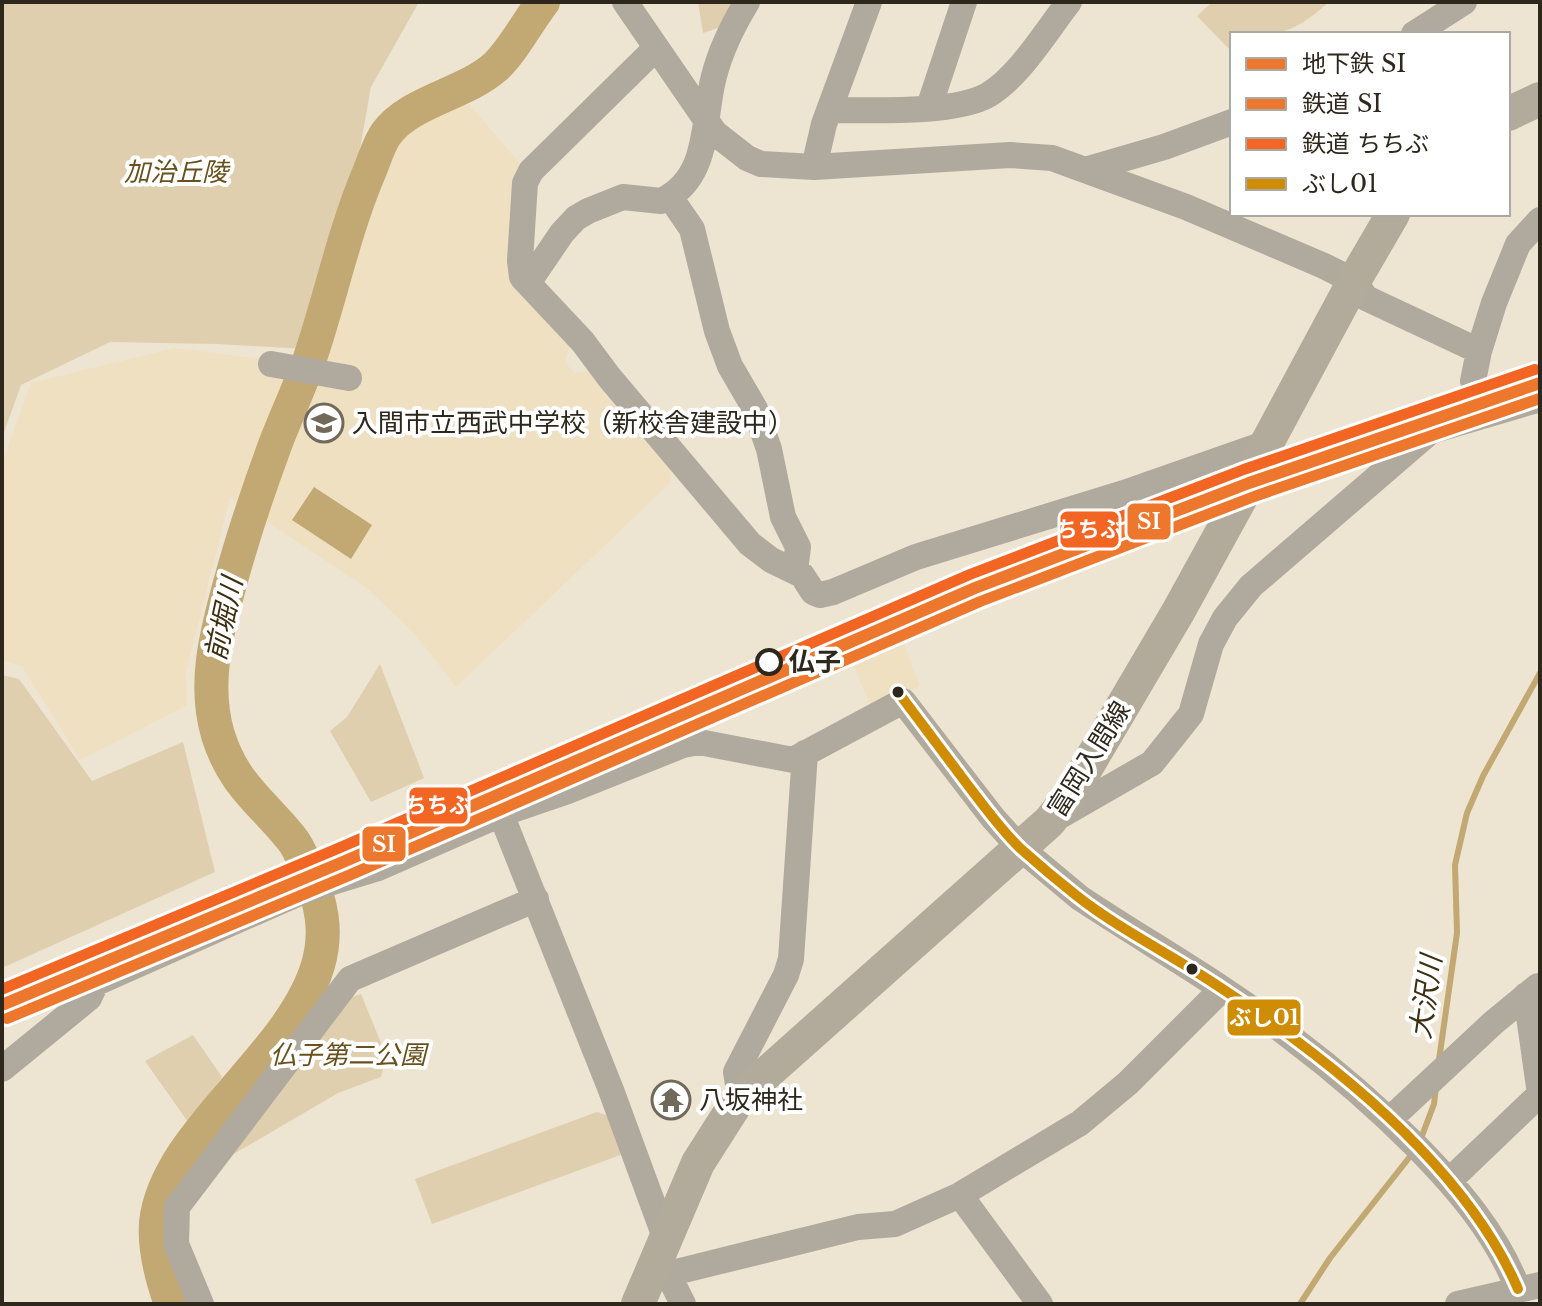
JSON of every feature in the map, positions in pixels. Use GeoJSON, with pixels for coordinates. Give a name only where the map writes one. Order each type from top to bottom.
{"type":"FeatureCollection","features":[{"type":"Feature","properties":{"kind":"main road"},"geometry":{"type":"LineString","coordinates":[[1510,113],[1540,99]]}},
{"type":"Feature","properties":{"kind":"main road","name":"富岡入間線"},"geometry":{"type":"LineString","coordinates":[[638,1304],[659,1272],[665,1237],[698,1163],[740,1097],[1049,822],[1069,797],[1178,612],[1354,281],[1392,216]]}},
{"type":"Feature","properties":{"kind":"street"},"geometry":{"type":"LineString","coordinates":[[625,2],[707,121],[734,148],[761,164],[814,167],[1010,155],[1052,158],[1186,207],[1354,281],[1366,298],[1479,351]]}},
{"type":"Feature","properties":{"kind":"street"},"geometry":{"type":"LineString","coordinates":[[528,283],[576,218],[623,197],[651,202],[670,197],[687,184],[701,151],[715,73],[731,28],[747,2]]}},
{"type":"Feature","properties":{"kind":"street"},"geometry":{"type":"LineString","coordinates":[[814,167],[830,110],[869,2]]}},
{"type":"Feature","properties":{"kind":"street"},"geometry":{"type":"LineString","coordinates":[[929,107],[964,2]]}},
{"type":"Feature","properties":{"kind":"street"},"geometry":{"type":"LineString","coordinates":[[830,110],[955,107],[989,94],[1011,75],[1069,2]]}},
{"type":"Feature","properties":{"kind":"street"},"geometry":{"type":"LineString","coordinates":[[1417,32],[1464,2]]}},
{"type":"Feature","properties":{"kind":"street"},"geometry":{"type":"LineString","coordinates":[[655,49],[531,171],[525,183],[520,261],[522,277],[583,342],[750,544],[771,560],[802,575],[813,592],[820,595],[833,592],[916,557],[1124,493],[1267,443]]}},
{"type":"Feature","properties":{"kind":"street"},"geometry":{"type":"LineString","coordinates":[[1085,170],[1164,147],[1230,123]]}},
{"type":"Feature","properties":{"kind":"street"},"geometry":{"type":"LineString","coordinates":[[670,197],[692,229],[717,331],[730,366],[755,409],[769,449],[783,517],[798,547],[795,571]]}},
{"type":"Feature","properties":{"kind":"street"},"geometry":{"type":"LineString","coordinates":[[1484,414],[1473,381],[1479,351],[1518,244],[1540,220]]}},
{"type":"Feature","properties":{"kind":"street"},"geometry":{"type":"LineString","coordinates":[[271,364],[349,378]]}},
{"type":"Feature","properties":{"kind":"street"},"geometry":{"type":"LineString","coordinates":[[1049,822],[1152,763],[1191,714],[1211,644],[1225,618],[1251,586],[1431,431],[1540,399]]}},
{"type":"Feature","properties":{"kind":"street"},"geometry":{"type":"LineString","coordinates":[[2,1069],[89,998],[96,983],[315,887],[378,868],[501,814],[683,745],[699,742],[793,760],[903,701],[962,780],[1020,848],[1080,898],[1291,1037],[1431,1161],[1475,1212],[1529,1287],[1458,1304]]}},
{"type":"Feature","properties":{"kind":"street"},"geometry":{"type":"LineString","coordinates":[[740,1097],[736,1072],[791,959],[805,753]]}},
{"type":"Feature","properties":{"kind":"street"},"geometry":{"type":"LineString","coordinates":[[501,814],[611,1090],[665,1237]]}},
{"type":"Feature","properties":{"kind":"street"},"geometry":{"type":"LineString","coordinates":[[201,1304],[176,1244],[177,1207],[350,979],[536,899]]}},
{"type":"Feature","properties":{"kind":"street"},"geometry":{"type":"LineString","coordinates":[[683,1304],[659,1272],[858,1227],[895,1224],[960,1195],[1080,1123],[1128,1083],[1222,989]]}},
{"type":"Feature","properties":{"kind":"street"},"geometry":{"type":"LineString","coordinates":[[1397,1128],[1493,1023],[1533,990]]}},
{"type":"Feature","properties":{"kind":"street"},"geometry":{"type":"LineString","coordinates":[[1449,1181],[1540,1094],[1533,990]]}},
{"type":"Feature","properties":{"kind":"street"},"geometry":{"type":"LineString","coordinates":[[960,1195],[1040,1304]]}},
{"type":"Feature","properties":{"kind":"shaded area","name":"入間市立西武中学校（新校舎建設中）"},"geometry":{"type":"Polygon","coordinates":[[[462,96],[521,165],[509,277],[570,345],[565,362],[574,373],[588,371],[672,470],[670,483],[456,687],[416,635],[367,588],[230,497],[186,672],[187,705],[80,760],[22,666],[2,660],[2,463],[31,383],[175,348],[316,366],[388,139],[408,121],[462,96]]]}},
{"type":"Feature","properties":{"kind":"shaded area"},"geometry":{"type":"Polygon","coordinates":[[[314,487],[372,525],[351,559],[292,520],[314,487]]]}},
{"type":"Feature","properties":{"kind":"shaded area"},"geometry":{"type":"Polygon","coordinates":[[[904,644],[920,686],[872,709],[854,666],[904,644]]]}},
{"type":"Feature","properties":{"kind":"green space","name":"加治丘陵"},"geometry":{"type":"Polygon","coordinates":[[[2,2],[419,2],[371,87],[324,350],[110,342],[21,385],[2,438],[2,2]]]}},
{"type":"Feature","properties":{"kind":"green space"},"geometry":{"type":"Polygon","coordinates":[[[698,2],[738,2],[721,27],[703,33],[698,2]]]}},
{"type":"Feature","properties":{"kind":"green space"},"geometry":{"type":"Polygon","coordinates":[[[1212,2],[1329,2],[1285,31],[1230,32],[1229,49],[1197,16],[1212,2]]]}},
{"type":"Feature","properties":{"kind":"green space"},"geometry":{"type":"Polygon","coordinates":[[[380,664],[424,778],[371,802],[330,731],[347,717],[380,664]]]}},
{"type":"Feature","properties":{"kind":"green space"},"geometry":{"type":"Polygon","coordinates":[[[2,675],[19,679],[92,781],[183,742],[215,872],[2,968],[2,675]]]}},
{"type":"Feature","properties":{"kind":"green space","name":"仏子第二公園"},"geometry":{"type":"Polygon","coordinates":[[[361,994],[386,1055],[381,1077],[338,1093],[232,1155],[352,997],[361,994]]]}},
{"type":"Feature","properties":{"kind":"green space"},"geometry":{"type":"Polygon","coordinates":[[[193,1035],[222,1077],[188,1122],[145,1061],[193,1035]]]}},
{"type":"Feature","properties":{"kind":"green space"},"geometry":{"type":"Polygon","coordinates":[[[597,1112],[609,1116],[623,1154],[432,1224],[415,1179],[597,1112]]]}},
{"type":"Feature","properties":{"kind":"waterway","name":"前堀川"},"geometry":{"type":"LineString","coordinates":[[171,1304],[156,1244],[156,1223],[164,1190],[181,1158],[204,1126],[283,1031],[304,999],[321,952],[323,928],[320,905],[299,849],[240,779],[218,735],[211,679],[220,623],[234,569],[279,434],[309,361],[359,198],[383,138],[408,114],[468,85],[494,68],[543,2]]}},
{"type":"Feature","properties":{"kind":"waterway","name":"大沢川"},"geometry":{"type":"LineString","coordinates":[[1439,1060],[1457,933],[1455,865],[1467,813],[1483,776],[1540,673]]}},
{"type":"Feature","properties":{"kind":"waterway","name":"大沢川"},"geometry":{"type":"LineString","coordinates":[[1420,1141],[1434,1104],[1436,1087]]}},
{"type":"Feature","properties":{"kind":"waterway","name":"大沢川"},"geometry":{"type":"LineString","coordinates":[[1300,1304],[1330,1258],[1412,1154]]}},
{"type":"Feature","properties":{"kind":"metro line","name":"SI"},"geometry":{"type":"LineString","coordinates":[[2,1005],[343,862],[975,588],[1249,483],[1540,383]]}},
{"type":"Feature","properties":{"kind":"rail line","name":"ちちぶ"},"geometry":{"type":"LineString","coordinates":[[2,990],[338,849],[970,575],[1244,470],[1535,370]]}},
{"type":"Feature","properties":{"kind":"rail line","name":"SI"},"geometry":{"type":"LineString","coordinates":[[7,1018],[349,875],[980,601],[1254,496],[1540,398]]}},
{"type":"Feature","properties":{"kind":"transit line","name":"ぶし01"},"geometry":{"type":"LineString","coordinates":[[898,692],[993,818],[1035,861],[1093,908],[1258,1013],[1346,1080],[1388,1117],[1464,1199],[1494,1243],[1518,1289]]}},
{"type":"Feature","properties":{"kind":"place","name":"入間市立西武中学校（新校舎建設中）"},"geometry":{"type":"Point","coordinates":[324,423]}},
{"type":"Feature","properties":{"kind":"place","name":"仏子"},"geometry":{"type":"Point","coordinates":[769,662]}},
{"type":"Feature","properties":{"kind":"place","name":"八坂神社"},"geometry":{"type":"Point","coordinates":[671,1100]}}]}
